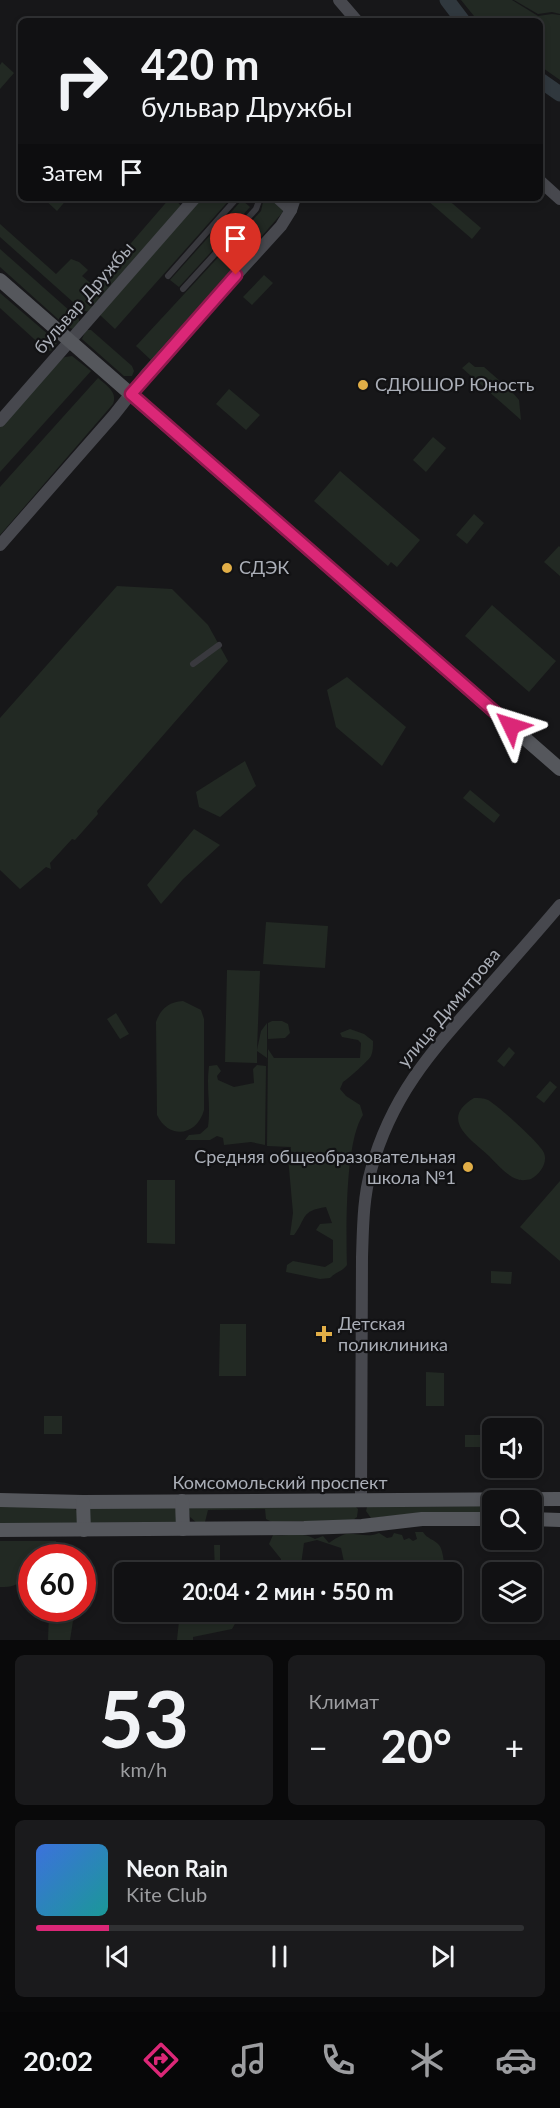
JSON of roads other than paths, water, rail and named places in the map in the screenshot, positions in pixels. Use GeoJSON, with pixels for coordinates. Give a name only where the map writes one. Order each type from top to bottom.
{"type":"FeatureCollection","features":[{"type":"Feature","properties":{"kind":"main road"},"geometry":{"type":"LineString","coordinates":[[339,0],[354,18]]}},
{"type":"Feature","properties":{"kind":"main road"},"geometry":{"type":"LineString","coordinates":[[543,184],[560,199]]}},
{"type":"Feature","properties":{"kind":"main road","name":"бульвар Дружбы"},"geometry":{"type":"LineString","coordinates":[[0,421],[192,201]]}},
{"type":"Feature","properties":{"kind":"main road"},"geometry":{"type":"LineString","coordinates":[[0,545],[147,373],[281,226],[293,204]]}},
{"type":"Feature","properties":{"kind":"main road"},"geometry":{"type":"LineString","coordinates":[[0,280],[560,769]]}},
{"type":"Feature","properties":{"kind":"main road","name":"улица Димитрова"},"geometry":{"type":"LineString","coordinates":[[362,1500],[363,1218],[370,1172],[379,1144],[391,1114],[423,1063],[560,905]]}},
{"type":"Feature","properties":{"kind":"main road"},"geometry":{"type":"LineString","coordinates":[[556,1499],[556,1520]]}},
{"type":"Feature","properties":{"kind":"main road","name":"Комсомольский проспект"},"geometry":{"type":"LineString","coordinates":[[0,1500],[83,1502],[556,1499]]}},
{"type":"Feature","properties":{"kind":"main road"},"geometry":{"type":"LineString","coordinates":[[362,1500],[362,1526]]}},
{"type":"Feature","properties":{"kind":"main road"},"geometry":{"type":"LineString","coordinates":[[182,1501],[183,1529]]}},
{"type":"Feature","properties":{"kind":"main road"},"geometry":{"type":"LineString","coordinates":[[83,1502],[84,1530]]}},
{"type":"Feature","properties":{"kind":"main road"},"geometry":{"type":"LineString","coordinates":[[0,1530],[362,1526],[422,1519],[482,1519]]}},
{"type":"Feature","properties":{"kind":"street"},"geometry":{"type":"LineString","coordinates":[[168,276],[234,201]]}},
{"type":"Feature","properties":{"kind":"street"},"geometry":{"type":"LineString","coordinates":[[183,289],[256,209],[259,201]]}},
{"type":"Feature","properties":{"kind":"street"},"geometry":{"type":"LineString","coordinates":[[192,664],[219,645]]}},
{"type":"Feature","properties":{"kind":"waterway"},"geometry":{"type":"LineString","coordinates":[[447,0],[461,18]]}},
{"type":"Feature","properties":{"kind":"waterway"},"geometry":{"type":"LineString","coordinates":[[543,82],[560,94]]}},
{"type":"Feature","properties":{"kind":"place","name":"СДЮШОР Юность"},"geometry":{"type":"Point","coordinates":[363,385]}},
{"type":"Feature","properties":{"kind":"place","name":"СДЭК"},"geometry":{"type":"Point","coordinates":[227,568]}},
{"type":"Feature","properties":{"kind":"place","name":"Средняя общеобразовательная школа №1"},"geometry":{"type":"Point","coordinates":[468,1167]}},
{"type":"Feature","properties":{"kind":"place","name":"Детская поликлиника"},"geometry":{"type":"Point","coordinates":[324,1334]}}]}
